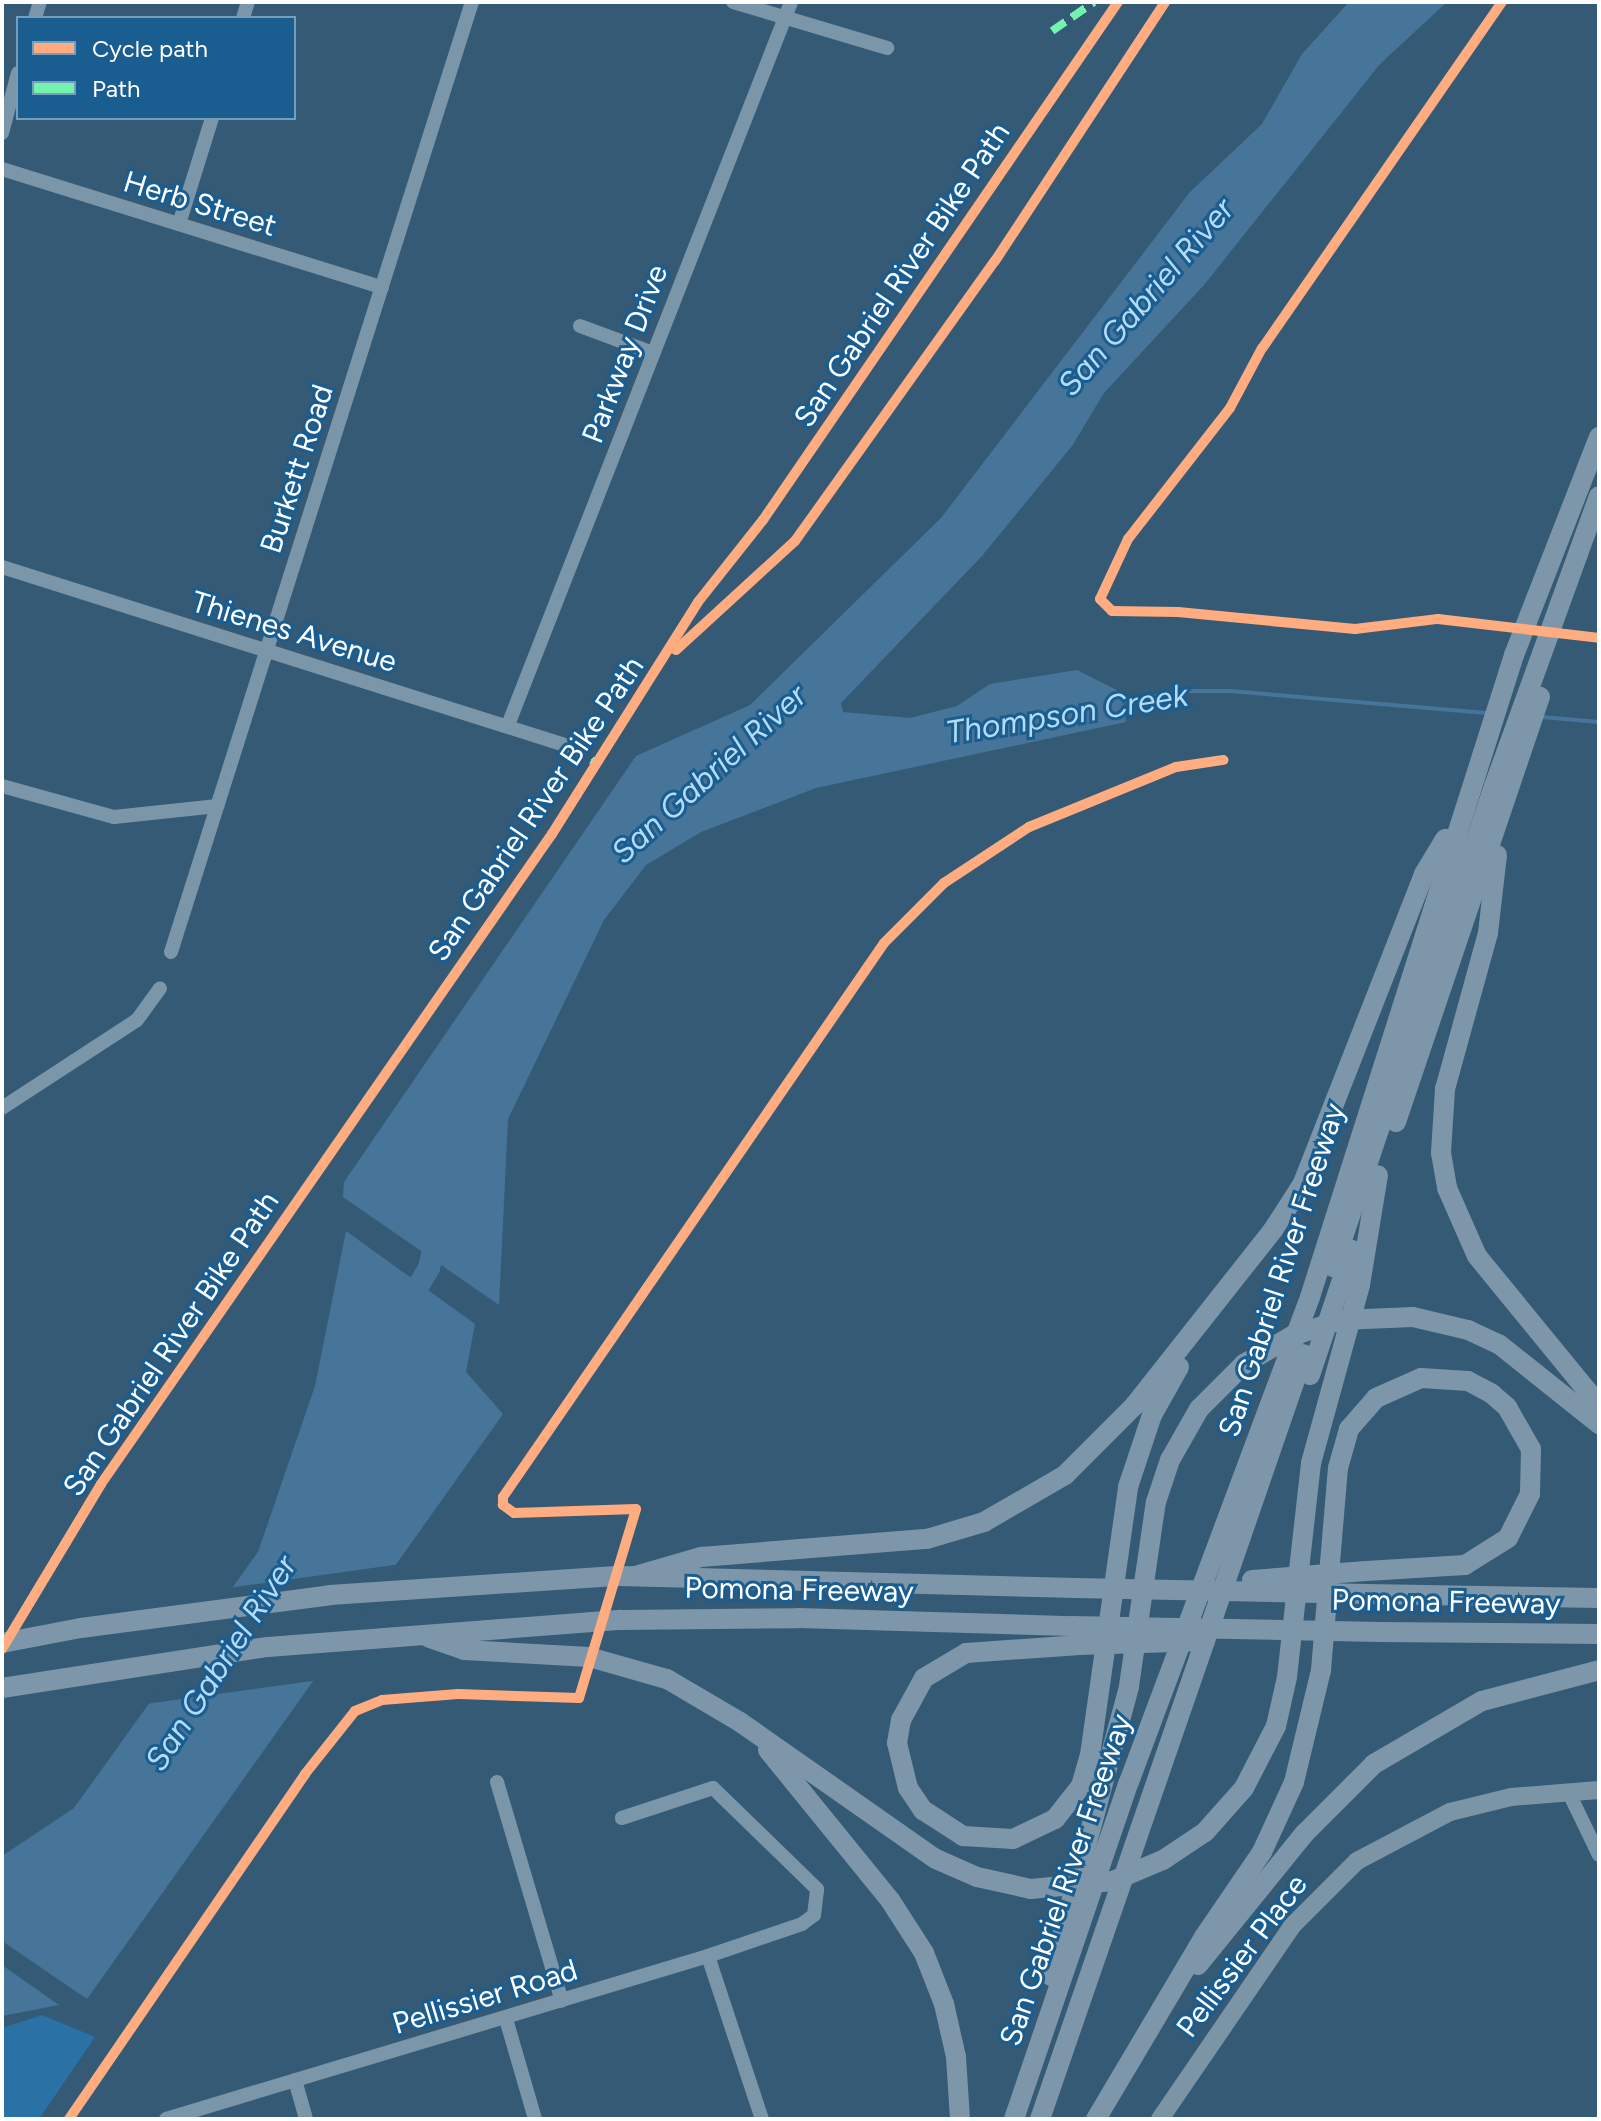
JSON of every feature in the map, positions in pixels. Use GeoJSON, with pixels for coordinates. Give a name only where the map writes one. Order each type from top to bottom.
{"type":"FeatureCollection","features":[{"type":"Feature","properties":{"kind":"highway","name":"San Gabriel River Freeway"},"geometry":{"type":"LineString","coordinates":[[1021,2114],[1146,1738],[1310,1297],[1373,1088],[1463,811],[1491,785],[1534,657],[1599,437]]}},
{"type":"Feature","properties":{"kind":"highway"},"geometry":{"type":"LineString","coordinates":[[1534,657],[1599,471]]}},
{"type":"Feature","properties":{"kind":"highway"},"geometry":{"type":"LineString","coordinates":[[1534,657],[1599,496]]}},
{"type":"Feature","properties":{"kind":"highway","name":"San Gabriel River Freeway"},"geometry":{"type":"LineString","coordinates":[[1053,2119],[1502,816],[1491,785],[1534,657],[1599,532]]}},
{"type":"Feature","properties":{"kind":"highway"},"geometry":{"type":"LineString","coordinates":[[1373,1088],[1396,1053],[1491,785]]}},
{"type":"Feature","properties":{"kind":"highway"},"geometry":{"type":"LineString","coordinates":[[1040,2119],[1491,785]]}},
{"type":"Feature","properties":{"kind":"highway"},"geometry":{"type":"LineString","coordinates":[[1076,1635],[966,1653],[924,1678],[901,1720],[897,1743],[899,1767],[923,1810],[963,1836],[1013,1839],[1055,1819],[1081,1786],[1090,1755],[1118,1546],[1139,1446],[1165,1389],[1228,1289],[1303,1183],[1424,874],[1463,811]]}},
{"type":"Feature","properties":{"kind":"highway"},"geometry":{"type":"LineString","coordinates":[[1502,816],[1488,933],[1445,1089],[1441,1153],[1447,1188],[1477,1256],[1599,1405]]}},
{"type":"Feature","properties":{"kind":"highway"},"geometry":{"type":"LineString","coordinates":[[414,1635],[464,1650],[596,1658],[667,1679],[740,1722],[936,1859],[977,1877],[1031,1889],[1113,1881],[1163,1860],[1205,1832],[1257,1768],[1282,1703],[1311,1463],[1360,1285],[1378,1175]]}},
{"type":"Feature","properties":{"kind":"highway"},"geometry":{"type":"LineString","coordinates":[[627,1576],[701,1557],[874,1547],[927,1539],[984,1522],[1065,1475],[1103,1440],[1228,1289]]}},
{"type":"Feature","properties":{"kind":"highway"},"geometry":{"type":"LineString","coordinates":[[1021,2114],[1129,1686],[1158,1491],[1199,1409],[1244,1364],[1292,1336],[1341,1320],[1413,1317],[1468,1330],[1500,1345],[1599,1424]]}},
{"type":"Feature","properties":{"kind":"highway"},"geometry":{"type":"LineString","coordinates":[[1096,2119],[1175,1992],[1204,1937],[1262,1852],[1303,1756],[1321,1670],[1338,1468],[1349,1429],[1376,1398],[1421,1378],[1468,1381],[1492,1394],[1507,1407],[1531,1449],[1530,1494],[1508,1538],[1465,1565],[1366,1571],[1145,1590]]}},
{"type":"Feature","properties":{"kind":"highway","name":"Pomona Freeway"},"geometry":{"type":"LineString","coordinates":[[2,1643],[240,1605],[439,1586],[627,1576],[1599,1598]]}},
{"type":"Feature","properties":{"kind":"highway","name":"Pomona Freeway"},"geometry":{"type":"LineString","coordinates":[[2,1688],[174,1659],[414,1635],[626,1619],[1076,1635],[1380,1632],[1599,1634]]}},
{"type":"Feature","properties":{"kind":"highway"},"geometry":{"type":"LineString","coordinates":[[1175,1992],[1305,1833],[1374,1764],[1482,1701],[1599,1670]]}},
{"type":"Feature","properties":{"kind":"highway"},"geometry":{"type":"LineString","coordinates":[[740,1722],[835,1830],[924,1953],[944,2004],[956,2057],[960,2119]]}},
{"type":"Feature","properties":{"kind":"main road","name":"Pellissier Place"},"geometry":{"type":"LineString","coordinates":[[1160,2119],[1292,1926],[1357,1861],[1450,1812],[1568,1791],[1599,1790]]}},
{"type":"Feature","properties":{"kind":"street","name":"Burkett Road"},"geometry":{"type":"LineString","coordinates":[[171,952],[472,2]]}},
{"type":"Feature","properties":{"kind":"street"},"geometry":{"type":"LineString","coordinates":[[733,2],[887,48]]}},
{"type":"Feature","properties":{"kind":"street","name":"Parkway Drive"},"geometry":{"type":"LineString","coordinates":[[508,725],[791,2]]}},
{"type":"Feature","properties":{"kind":"street"},"geometry":{"type":"LineString","coordinates":[[2,133],[16,80]]}},
{"type":"Feature","properties":{"kind":"street"},"geometry":{"type":"LineString","coordinates":[[179,224],[211,120]]}},
{"type":"Feature","properties":{"kind":"street","name":"Herb Street"},"geometry":{"type":"LineString","coordinates":[[2,169],[382,287]]}},
{"type":"Feature","properties":{"kind":"street"},"geometry":{"type":"LineString","coordinates":[[580,326],[653,353]]}},
{"type":"Feature","properties":{"kind":"street","name":"Thienes Avenue"},"geometry":{"type":"LineString","coordinates":[[2,567],[571,747]]}},
{"type":"Feature","properties":{"kind":"street"},"geometry":{"type":"LineString","coordinates":[[2,786],[114,817],[217,806]]}},
{"type":"Feature","properties":{"kind":"street"},"geometry":{"type":"LineString","coordinates":[[2,1108],[137,1020],[160,988]]}},
{"type":"Feature","properties":{"kind":"street"},"geometry":{"type":"LineString","coordinates":[[497,1782],[562,2001]]}},
{"type":"Feature","properties":{"kind":"street","name":"Pellissier Road"},"geometry":{"type":"LineString","coordinates":[[166,2119],[708,1956],[802,1924],[814,1915],[817,1889],[713,1788],[622,1818]]}},
{"type":"Feature","properties":{"kind":"street"},"geometry":{"type":"LineString","coordinates":[[1568,1791],[1599,1855]]}},
{"type":"Feature","properties":{"kind":"street"},"geometry":{"type":"LineString","coordinates":[[708,1956],[762,2119]]}},
{"type":"Feature","properties":{"kind":"street"},"geometry":{"type":"LineString","coordinates":[[506,2019],[535,2119]]}},
{"type":"Feature","properties":{"kind":"street"},"geometry":{"type":"LineString","coordinates":[[295,2080],[306,2119]]}},
{"type":"Feature","properties":{"kind":"shaded area"},"geometry":{"type":"Polygon","coordinates":[[[42,2015],[95,2037],[39,2119],[2,2119],[2,2028],[42,2015]]]}},
{"type":"Feature","properties":{"kind":"water"},"geometry":{"type":"Polygon","coordinates":[[[1349,2],[1447,2],[1380,64],[1204,285],[1104,393],[1072,446],[982,556],[841,703],[843,712],[910,718],[957,706],[990,684],[1077,670],[1123,693],[1126,722],[816,788],[701,832],[646,865],[604,920],[508,1119],[499,1305],[343,1197],[344,1182],[636,756],[750,705],[941,518],[1190,192],[1262,124],[1302,54],[1349,2]]]}},
{"type":"Feature","properties":{"kind":"water"},"geometry":{"type":"Polygon","coordinates":[[[346,1231],[475,1324],[466,1372],[503,1414],[87,1999],[2,1941],[2,1856],[74,1808],[258,1552],[315,1386],[346,1231]]]}},
{"type":"Feature","properties":{"kind":"water"},"geometry":{"type":"Polygon","coordinates":[[[2,1965],[59,2005],[2,2016],[2,1965]]]}},
{"type":"Feature","properties":{"kind":"pier"},"geometry":{"type":"Polygon","coordinates":[[[401,1564],[319,1680],[146,1704],[228,1588],[401,1564]]]}},
{"type":"Feature","properties":{"kind":"waterway","name":"Thompson Creek"},"geometry":{"type":"LineString","coordinates":[[1120,702],[1184,691],[1230,691],[1489,713]]}},
{"type":"Feature","properties":{"kind":"waterway","name":"Thompson Creek"},"geometry":{"type":"LineString","coordinates":[[1542,717],[1599,722]]}},
{"type":"Feature","properties":{"kind":"waterway","name":"San Gabriel River"},"geometry":{"type":"LineString","coordinates":[[404,1310],[429,1268],[438,1228]]}},
{"type":"Feature","properties":{"kind":"marked path"},"geometry":{"type":"LineString","coordinates":[[1052,31],[1094,2]]}},
{"type":"Feature","properties":{"kind":"marked path"},"geometry":{"type":"LineString","coordinates":[[571,747],[597,764]]}},
{"type":"Feature","properties":{"kind":"cycle path","name":"San Gabriel River Bike Path"},"geometry":{"type":"LineString","coordinates":[[2,1649],[101,1484],[552,834],[698,602],[763,520],[1118,2]]}},
{"type":"Feature","properties":{"kind":"cycle path"},"geometry":{"type":"LineString","coordinates":[[676,650],[795,541],[995,261],[1165,2]]}},
{"type":"Feature","properties":{"kind":"cycle path"},"geometry":{"type":"LineString","coordinates":[[1502,2],[1262,348],[1230,408],[1128,539],[1100,599],[1112,611],[1178,612],[1355,629],[1438,619],[1599,638]]}},
{"type":"Feature","properties":{"kind":"cycle path"},"geometry":{"type":"LineString","coordinates":[[69,2119],[305,1774],[355,1711],[382,1700],[458,1694],[579,1698],[636,1509],[514,1513],[503,1505],[503,1497],[884,943],[944,883],[1029,827],[1176,767],[1223,760]]}}]}
